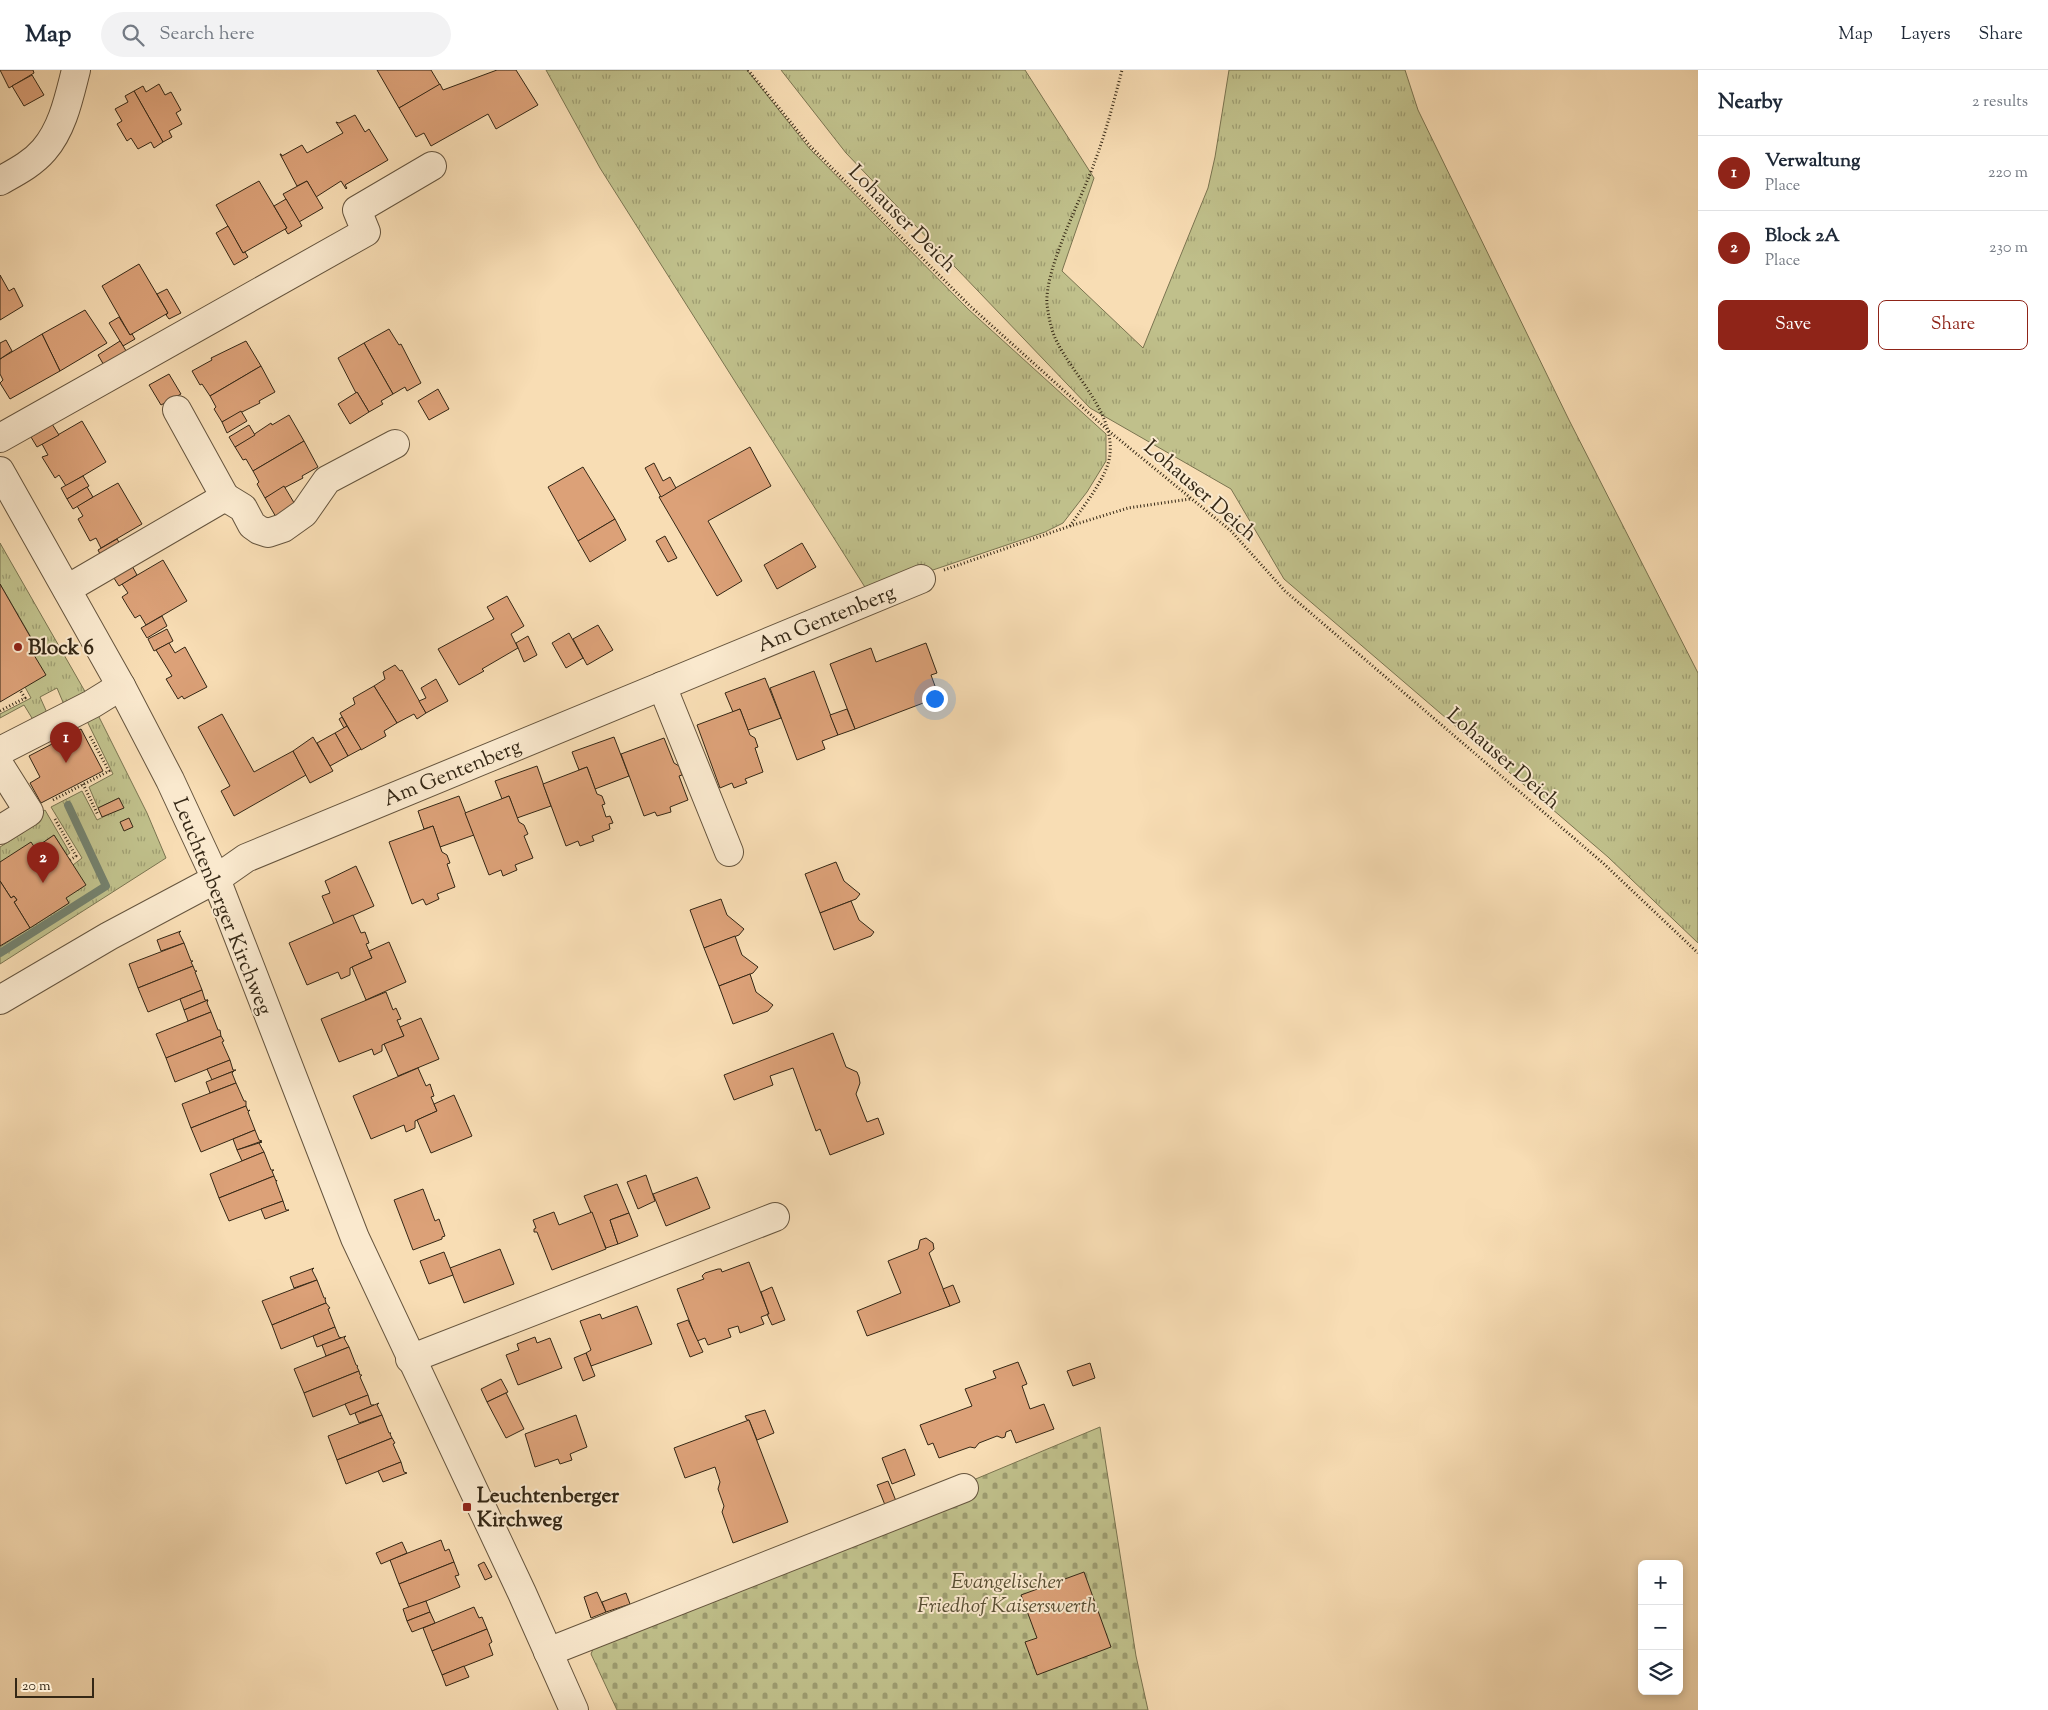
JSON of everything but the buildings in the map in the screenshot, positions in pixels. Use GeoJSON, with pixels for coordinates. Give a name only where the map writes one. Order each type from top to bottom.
{"type":"FeatureCollection","features":[{"type":"Feature","properties":{"kind":"street"},"geometry":{"type":"LineString","coordinates":[[0,181],[26,166],[45,149],[60,124],[76,70]]}},
{"type":"Feature","properties":{"kind":"street"},"geometry":{"type":"LineString","coordinates":[[0,438],[366,232],[357,210],[432,166]]}},
{"type":"Feature","properties":{"kind":"street"},"geometry":{"type":"LineString","coordinates":[[178,410],[225,497],[243,508],[252,525],[268,533],[283,528],[304,513],[327,480],[395,444]]}},
{"type":"Feature","properties":{"kind":"street","name":"Leuchtenberger Kirchweg"},"geometry":{"type":"LineString","coordinates":[[0,472],[121,686],[170,780],[216,879],[354,1238],[574,1710]]}},
{"type":"Feature","properties":{"kind":"street"},"geometry":{"type":"LineString","coordinates":[[67,589],[225,497]]}},
{"type":"Feature","properties":{"kind":"street","name":"Am Gentenberg"},"geometry":{"type":"LineString","coordinates":[[0,1000],[109,936],[216,879],[246,858],[921,579]]}},
{"type":"Feature","properties":{"kind":"street"},"geometry":{"type":"LineString","coordinates":[[0,751],[121,686]]}},
{"type":"Feature","properties":{"kind":"street"},"geometry":{"type":"LineString","coordinates":[[662,686],[729,852]]}},
{"type":"Feature","properties":{"kind":"street"},"geometry":{"type":"LineString","coordinates":[[0,766],[38,808],[0,830]]}},
{"type":"Feature","properties":{"kind":"street"},"geometry":{"type":"LineString","coordinates":[[410,1358],[775,1217]]}},
{"type":"Feature","properties":{"kind":"street"},"geometry":{"type":"LineString","coordinates":[[548,1652],[964,1488]]}},
{"type":"Feature","properties":{"kind":"path","name":"Lohauser Deich"},"geometry":{"type":"LineString","coordinates":[[748,70],[810,146],[970,306],[1110,432],[1231,531],[1285,591],[1604,863],[1698,954]]}},
{"type":"Feature","properties":{"kind":"path"},"geometry":{"type":"LineString","coordinates":[[1070,526],[1093,492],[1108,464],[1110,432],[1091,393],[1058,344],[1051,326],[1047,302],[1056,258],[1095,161],[1122,70]]}},
{"type":"Feature","properties":{"kind":"path"},"geometry":{"type":"LineString","coordinates":[[921,579],[974,558],[1128,508],[1190,499]]}},
{"type":"Feature","properties":{"kind":"path"},"geometry":{"type":"LineString","coordinates":[[0,711],[25,698],[20,690]]}},
{"type":"Feature","properties":{"kind":"path"},"geometry":{"type":"LineString","coordinates":[[70,860],[76,856],[38,808],[109,771],[77,711]]}},
{"type":"Feature","properties":{"kind":"path"},"geometry":{"type":"LineString","coordinates":[[83,784],[98,815]]}},
{"type":"Feature","properties":{"kind":"green space"},"geometry":{"type":"Polygon","coordinates":[[[546,70],[747,70],[809,148],[968,309],[1106,434],[1106,461],[1087,492],[1063,523],[1045,532],[868,592],[600,168],[546,70]]]}},
{"type":"Feature","properties":{"kind":"green space"},"geometry":{"type":"Polygon","coordinates":[[[781,70],[1025,70],[1094,178],[1062,271],[1143,348],[1208,188],[1229,70],[1405,70],[1418,110],[1569,420],[1698,673],[1698,943],[1608,857],[1284,579],[1231,489],[1090,408],[846,153],[781,70]]]}},
{"type":"Feature","properties":{"kind":"green space"},"geometry":{"type":"Polygon","coordinates":[[[0,543],[87,695],[65,707],[57,688],[40,697],[48,715],[35,723],[24,705],[0,718],[0,714],[31,698],[25,687],[34,655],[39,651],[0,584],[0,543]]]}},
{"type":"Feature","properties":{"kind":"green space"},"geometry":{"type":"Polygon","coordinates":[[[98,715],[147,813],[166,858],[0,964],[0,947],[69,903],[66,898],[73,865],[82,858],[51,807],[82,791],[97,820],[123,807],[119,798],[98,808],[89,787],[113,774],[87,721],[98,715]]]}},
{"type":"Feature","properties":{"kind":"green space"},"geometry":{"type":"Polygon","coordinates":[[[45,810],[70,853],[67,855],[54,835],[35,848],[0,862],[0,847],[24,832],[20,825],[45,810]]]}},
{"type":"Feature","properties":{"kind":"green space","name":"Evangelischer Friedhof Kaiserswerth"},"geometry":{"type":"Polygon","coordinates":[[[1100,1427],[1136,1656],[1148,1710],[617,1710],[591,1654],[598,1637],[1100,1427]]]}},
{"type":"Feature","properties":{"kind":"waterway"},"geometry":{"type":"LineString","coordinates":[[0,953],[106,886],[68,805]]}},
{"type":"Feature","properties":{"kind":"place","name":"Block 6"},"geometry":{"type":"Point","coordinates":[18,647]}},
{"type":"Feature","properties":{"kind":"place","name":"Verwaltung"},"geometry":{"type":"Point","coordinates":[66,763]}},
{"type":"Feature","properties":{"kind":"place","name":"Block 2A"},"geometry":{"type":"Point","coordinates":[43,883]}},
{"type":"Feature","properties":{"kind":"place","name":"Leuchtenberger Kirchweg"},"geometry":{"type":"Point","coordinates":[467,1507]}}]}
